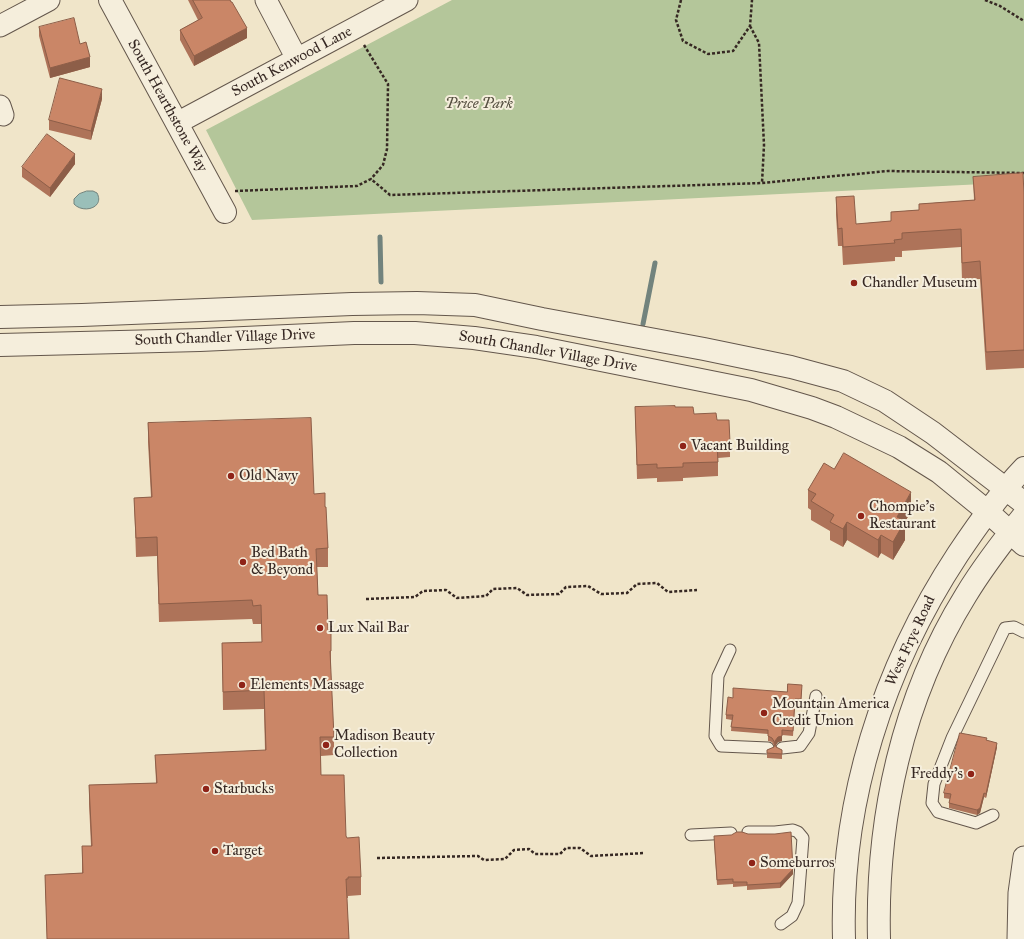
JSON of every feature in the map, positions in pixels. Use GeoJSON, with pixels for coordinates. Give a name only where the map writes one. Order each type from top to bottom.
{"type":"FeatureCollection","features":[{"type":"Feature","properties":{"kind":"street"},"geometry":{"type":"LineString","coordinates":[[0,26],[49,0]]}},
{"type":"Feature","properties":{"kind":"street","name":"South Hearthstone Way"},"geometry":{"type":"LineString","coordinates":[[110,0],[221,205]]}},
{"type":"Feature","properties":{"kind":"street"},"geometry":{"type":"LineString","coordinates":[[266,0],[296,59]]}},
{"type":"Feature","properties":{"kind":"street","name":"South Kenwood Lane"},"geometry":{"type":"LineString","coordinates":[[176,123],[407,0]]}},
{"type":"Feature","properties":{"kind":"street","name":"South Chandler Village Drive"},"geometry":{"type":"LineString","coordinates":[[0,317],[352,304],[417,303],[475,305],[704,349],[843,381],[891,405],[934,433],[996,500],[1020,523]]}},
{"type":"Feature","properties":{"kind":"street","name":"South Chandler Village Drive"},"geometry":{"type":"LineString","coordinates":[[0,345],[200,340],[354,333],[415,333],[474,338],[536,347],[751,390],[812,408],[836,417],[899,447],[940,472],[996,500],[1020,523]]}},
{"type":"Feature","properties":{"kind":"street"},"geometry":{"type":"LineString","coordinates":[[996,500],[1024,468]]}},
{"type":"Feature","properties":{"kind":"street","name":"West Frye Road"},"geometry":{"type":"LineString","coordinates":[[844,939],[845,873],[849,841],[862,773],[889,685],[918,621],[942,578],[970,535],[996,500]]}},
{"type":"Feature","properties":{"kind":"street","name":"West Frye Road"},"geometry":{"type":"LineString","coordinates":[[879,939],[879,887],[884,831],[897,761],[909,716],[925,674],[953,617],[981,572],[1020,523]]}},
{"type":"Feature","properties":{"kind":"street"},"geometry":{"type":"LineString","coordinates":[[1018,939],[1019,893],[1024,856]]}},
{"type":"Feature","properties":{"kind":"lane"},"geometry":{"type":"LineString","coordinates":[[993,815],[976,823],[938,812],[932,803],[934,784],[952,738],[1006,628],[1014,627],[1024,632]]}},
{"type":"Feature","properties":{"kind":"lane"},"geometry":{"type":"LineString","coordinates":[[730,650],[718,676],[715,736],[721,746],[768,748]]}},
{"type":"Feature","properties":{"kind":"lane"},"geometry":{"type":"LineString","coordinates":[[782,748],[800,746],[809,733],[816,696]]}},
{"type":"Feature","properties":{"kind":"lane"},"geometry":{"type":"LineString","coordinates":[[748,832],[793,830],[798,832],[803,838],[798,903],[792,916],[781,924]]}},
{"type":"Feature","properties":{"kind":"lane"},"geometry":{"type":"LineString","coordinates":[[691,834],[731,833]]}},
{"type":"Feature","properties":{"kind":"path"},"geometry":{"type":"LineString","coordinates":[[681,0],[676,20],[684,41],[708,54],[733,51],[750,26],[752,0]]}},
{"type":"Feature","properties":{"kind":"path"},"geometry":{"type":"LineString","coordinates":[[985,0],[1000,6],[1024,21]]}},
{"type":"Feature","properties":{"kind":"path"},"geometry":{"type":"LineString","coordinates":[[750,26],[759,43],[764,145],[762,183]]}},
{"type":"Feature","properties":{"kind":"path"},"geometry":{"type":"LineString","coordinates":[[221,205],[230,191],[357,186],[371,179],[383,165],[387,149],[388,84],[354,29]]}},
{"type":"Feature","properties":{"kind":"path"},"geometry":{"type":"LineString","coordinates":[[371,179],[390,195],[762,183],[888,171],[1024,174]]}},
{"type":"Feature","properties":{"kind":"path"},"geometry":{"type":"LineString","coordinates":[[366,599],[415,597],[423,591],[446,590],[457,598],[486,596],[493,589],[511,588],[517,588],[527,595],[559,594],[566,587],[588,586],[601,594],[627,593],[637,584],[657,583],[668,592],[697,590]]}},
{"type":"Feature","properties":{"kind":"path"},"geometry":{"type":"LineString","coordinates":[[377,858],[478,856],[484,860],[505,859],[514,850],[529,849],[535,854],[560,854],[566,848],[580,848],[591,856],[645,852]]}},
{"type":"Feature","properties":{"kind":"green space","name":"Price Park"},"geometry":{"type":"Polygon","coordinates":[[[452,0],[1024,0],[1024,182],[252,220],[206,130],[452,0]]]}},
{"type":"Feature","properties":{"kind":"water"},"geometry":{"type":"Polygon","coordinates":[[[87,191],[97,193],[99,198],[96,206],[83,209],[74,204],[74,199],[79,194],[87,191]]]}},
{"type":"Feature","properties":{"kind":"building"},"geometry":{"type":"Polygon","coordinates":[[[193,0],[230,0],[247,28],[194,56],[180,30],[202,18],[193,0]]]}},
{"type":"Feature","properties":{"kind":"building"},"geometry":{"type":"Polygon","coordinates":[[[74,18],[80,44],[86,42],[90,57],[50,68],[39,27],[74,18]]]}},
{"type":"Feature","properties":{"kind":"building"},"geometry":{"type":"Polygon","coordinates":[[[60,78],[102,89],[91,131],[49,120],[60,78]]]}},
{"type":"Feature","properties":{"kind":"building"},"geometry":{"type":"Polygon","coordinates":[[[47,134],[75,154],[50,188],[22,167],[47,134]]]}},
{"type":"Feature","properties":{"kind":"building"},"geometry":{"type":"Polygon","coordinates":[[[1023,173],[1024,350],[986,352],[980,261],[962,263],[961,229],[902,233],[902,239],[894,240],[895,243],[843,247],[842,228],[838,229],[836,197],[854,196],[856,224],[891,221],[891,212],[919,210],[919,204],[975,200],[973,177],[1023,173]]]}},
{"type":"Feature","properties":{"kind":"building","name":"Vacant Building"},"geometry":{"type":"Polygon","coordinates":[[[635,407],[693,407],[694,414],[716,413],[717,420],[729,420],[730,443],[717,444],[718,462],[683,463],[683,467],[657,468],[657,464],[637,465],[635,407]]]}},
{"type":"Feature","properties":{"kind":"building"},"geometry":{"type":"Polygon","coordinates":[[[311,418],[314,494],[325,493],[328,548],[316,549],[318,595],[327,595],[328,630],[331,630],[330,651],[334,737],[320,737],[321,775],[344,775],[346,836],[347,838],[359,837],[361,877],[348,877],[348,879],[346,879],[349,939],[47,939],[45,875],[83,873],[82,846],[92,846],[89,785],[157,783],[155,755],[266,750],[264,690],[223,692],[222,643],[262,642],[261,605],[253,606],[252,600],[159,604],[157,537],[136,538],[134,498],[152,497],[148,423],[311,418]]]}},
{"type":"Feature","properties":{"kind":"building","name":"Chompie's Restaurant"},"geometry":{"type":"Polygon","coordinates":[[[844,453],[911,492],[897,517],[905,521],[893,542],[881,535],[878,540],[847,522],[843,529],[830,522],[834,515],[811,501],[816,494],[808,490],[824,463],[834,469],[844,453]]]}},
{"type":"Feature","properties":{"kind":"building"},"geometry":{"type":"Polygon","coordinates":[[[788,684],[802,685],[801,699],[795,699],[793,731],[782,730],[782,736],[778,737],[775,741],[776,747],[782,750],[782,754],[767,753],[767,750],[774,747],[775,743],[772,738],[768,736],[768,730],[731,727],[733,715],[726,715],[728,697],[733,698],[733,688],[787,692],[788,684]]]}},
{"type":"Feature","properties":{"kind":"building"},"geometry":{"type":"Polygon","coordinates":[[[960,733],[987,738],[986,740],[997,743],[986,794],[984,793],[980,808],[977,810],[949,803],[951,794],[944,793],[960,733]]]}},
{"type":"Feature","properties":{"kind":"building"},"geometry":{"type":"Polygon","coordinates":[[[737,832],[748,834],[775,834],[791,832],[793,869],[780,883],[747,885],[747,882],[733,882],[733,879],[717,880],[714,836],[731,835],[737,832]]]}},
{"type":"Feature","properties":{"kind":"waterway"},"geometry":{"type":"LineString","coordinates":[[380,237],[381,282]]}},
{"type":"Feature","properties":{"kind":"waterway"},"geometry":{"type":"LineString","coordinates":[[643,324],[655,263]]}},
{"type":"Feature","properties":{"kind":"place","name":"Chandler Museum"},"geometry":{"type":"Point","coordinates":[854,283]}},
{"type":"Feature","properties":{"kind":"place","name":"Vacant Building"},"geometry":{"type":"Point","coordinates":[683,446]}},
{"type":"Feature","properties":{"kind":"place","name":"Old Navy"},"geometry":{"type":"Point","coordinates":[231,476]}},
{"type":"Feature","properties":{"kind":"place","name":"Chompie's Restaurant"},"geometry":{"type":"Point","coordinates":[861,516]}},
{"type":"Feature","properties":{"kind":"place","name":"Bed Bath & Beyond"},"geometry":{"type":"Point","coordinates":[243,562]}},
{"type":"Feature","properties":{"kind":"place","name":"Lux Nail Bar"},"geometry":{"type":"Point","coordinates":[320,628]}},
{"type":"Feature","properties":{"kind":"place","name":"Elements Massage"},"geometry":{"type":"Point","coordinates":[242,685]}},
{"type":"Feature","properties":{"kind":"place","name":"Mountain America Credit Union"},"geometry":{"type":"Point","coordinates":[764,713]}},
{"type":"Feature","properties":{"kind":"place","name":"Madison Beauty Collection"},"geometry":{"type":"Point","coordinates":[326,745]}},
{"type":"Feature","properties":{"kind":"place","name":"Freddy's"},"geometry":{"type":"Point","coordinates":[971,774]}},
{"type":"Feature","properties":{"kind":"place","name":"Starbucks"},"geometry":{"type":"Point","coordinates":[206,789]}},
{"type":"Feature","properties":{"kind":"place","name":"Target"},"geometry":{"type":"Point","coordinates":[215,851]}},
{"type":"Feature","properties":{"kind":"place","name":"Someburros"},"geometry":{"type":"Point","coordinates":[752,863]}}]}
